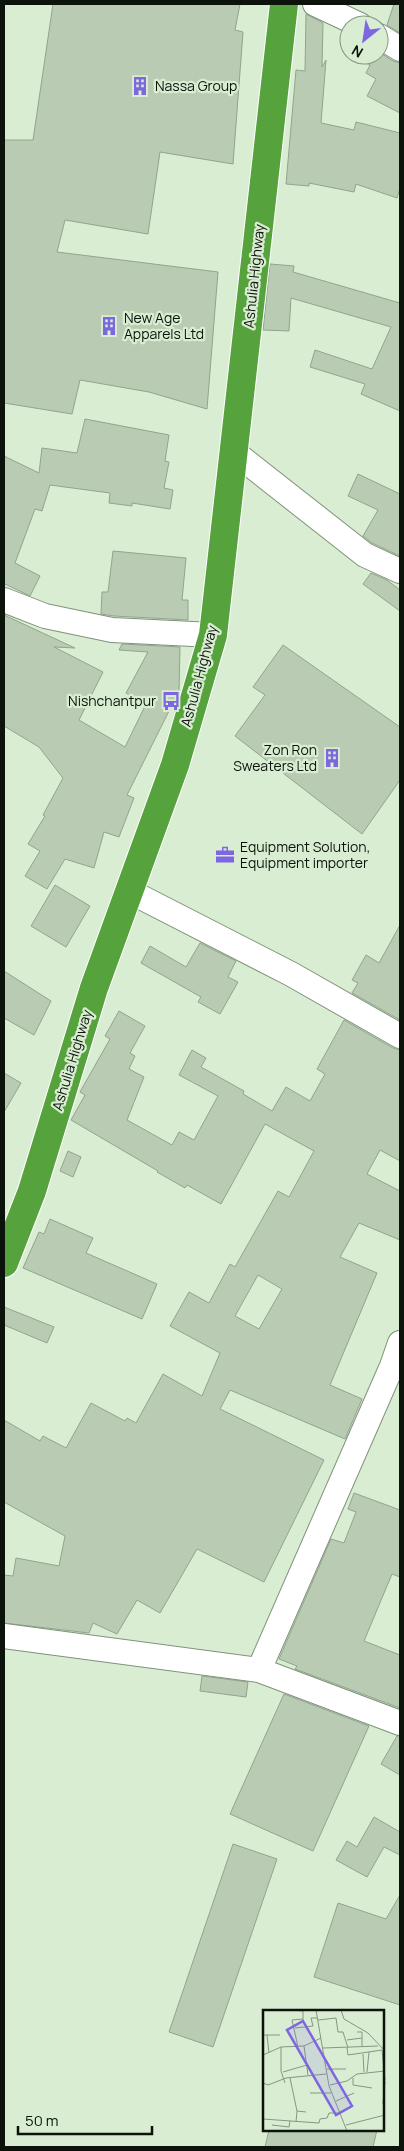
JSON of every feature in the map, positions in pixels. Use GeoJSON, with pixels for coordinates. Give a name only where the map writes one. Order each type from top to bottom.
{"type":"FeatureCollection","features":[{"type":"Feature","properties":{"kind":"highway","name":"Ashulia Highway"},"geometry":{"type":"LineString","coordinates":[[4,1263],[32,1191],[94,988],[175,765],[213,635],[284,4]]}},
{"type":"Feature","properties":{"kind":"street"},"geometry":{"type":"LineString","coordinates":[[315,4],[339,15]]}},
{"type":"Feature","properties":{"kind":"street"},"geometry":{"type":"LineString","coordinates":[[389,42],[400,49]]}},
{"type":"Feature","properties":{"kind":"street"},"geometry":{"type":"LineString","coordinates":[[234,452],[366,555],[400,571]]}},
{"type":"Feature","properties":{"kind":"street"},"geometry":{"type":"LineString","coordinates":[[4,600],[45,616],[112,630],[213,635]]}},
{"type":"Feature","properties":{"kind":"street"},"geometry":{"type":"LineString","coordinates":[[129,891],[290,974],[400,1036]]}},
{"type":"Feature","properties":{"kind":"street"},"geometry":{"type":"LineString","coordinates":[[259,1670],[388,1375],[400,1343]]}},
{"type":"Feature","properties":{"kind":"street"},"geometry":{"type":"LineString","coordinates":[[4,1636],[259,1670],[400,1723]]}},
{"type":"Feature","properties":{"kind":"building"},"geometry":{"type":"Polygon","coordinates":[[[53,4],[240,4],[235,30],[243,32],[233,164],[160,152],[148,234],[65,220],[57,252],[218,272],[207,409],[149,392],[80,380],[72,414],[4,403],[4,140],[33,140],[53,4]]]}},
{"type":"Feature","properties":{"kind":"building"},"geometry":{"type":"Polygon","coordinates":[[[394,4],[400,4],[400,33],[389,26],[389,19],[394,4]]]}},
{"type":"Feature","properties":{"kind":"building"},"geometry":{"type":"Polygon","coordinates":[[[306,14],[323,23],[322,67],[326,60],[321,123],[354,130],[356,122],[400,133],[400,188],[397,198],[356,184],[354,192],[309,183],[309,186],[286,184],[296,70],[305,71],[306,14]]]}},
{"type":"Feature","properties":{"kind":"building"},"geometry":{"type":"Polygon","coordinates":[[[389,58],[400,63],[400,113],[367,96],[376,79],[366,73],[370,65],[389,65],[389,58]]]}},
{"type":"Feature","properties":{"kind":"building"},"geometry":{"type":"Polygon","coordinates":[[[270,264],[294,266],[293,272],[400,303],[400,411],[361,394],[365,384],[310,367],[315,350],[372,369],[391,327],[291,298],[289,331],[263,330],[270,264]]]}},
{"type":"Feature","properties":{"kind":"building"},"geometry":{"type":"Polygon","coordinates":[[[85,419],[169,435],[165,461],[169,462],[164,488],[173,490],[170,509],[132,503],[132,506],[109,503],[110,493],[50,485],[42,511],[35,509],[15,563],[40,576],[30,596],[4,585],[4,456],[39,473],[42,448],[77,453],[85,419]]]}},
{"type":"Feature","properties":{"kind":"building"},"geometry":{"type":"Polygon","coordinates":[[[358,474],[400,494],[400,556],[372,543],[363,536],[378,510],[348,496],[358,474]]]}},
{"type":"Feature","properties":{"kind":"building"},"geometry":{"type":"Polygon","coordinates":[[[113,551],[186,558],[182,600],[188,600],[188,620],[101,614],[102,592],[108,592],[113,551]]]}},
{"type":"Feature","properties":{"kind":"building"},"geometry":{"type":"Polygon","coordinates":[[[371,573],[387,580],[400,590],[400,611],[363,584],[371,573]]]}},
{"type":"Feature","properties":{"kind":"building"},"geometry":{"type":"Polygon","coordinates":[[[4,615],[75,648],[54,647],[103,672],[79,720],[125,747],[146,704],[126,693],[148,652],[119,650],[122,644],[180,647],[179,691],[127,795],[134,798],[119,837],[104,832],[94,868],[65,859],[47,889],[25,876],[40,851],[28,844],[45,816],[43,815],[63,778],[39,747],[4,726],[4,615]]]}},
{"type":"Feature","properties":{"kind":"building","name":"Zon Ron Sweaters Ltd"},"geometry":{"type":"Polygon","coordinates":[[[283,645],[400,727],[400,780],[362,834],[235,736],[265,695],[253,687],[283,645]]]}},
{"type":"Feature","properties":{"kind":"building"},"geometry":{"type":"Polygon","coordinates":[[[55,885],[90,906],[66,947],[31,926],[55,885]]]}},
{"type":"Feature","properties":{"kind":"building"},"geometry":{"type":"Polygon","coordinates":[[[400,925],[400,1020],[352,993],[358,983],[352,980],[366,955],[379,963],[400,925]]]}},
{"type":"Feature","properties":{"kind":"building"},"geometry":{"type":"Polygon","coordinates":[[[200,943],[236,961],[228,977],[238,982],[220,1014],[198,1002],[201,997],[141,963],[150,946],[186,967],[200,943]]]}},
{"type":"Feature","properties":{"kind":"building"},"geometry":{"type":"Polygon","coordinates":[[[4,971],[51,1001],[34,1035],[4,1018],[4,971]]]}},
{"type":"Feature","properties":{"kind":"building"},"geometry":{"type":"Polygon","coordinates":[[[119,1011],[145,1026],[130,1053],[135,1056],[129,1069],[144,1077],[127,1120],[172,1145],[179,1132],[194,1140],[218,1096],[179,1075],[192,1050],[206,1058],[201,1067],[244,1091],[243,1094],[272,1111],[286,1087],[310,1101],[325,1074],[317,1069],[344,1020],[393,1048],[400,1050],[400,1161],[380,1150],[367,1174],[400,1191],[400,1240],[359,1223],[340,1257],[377,1273],[330,1385],[362,1399],[345,1439],[230,1390],[220,1409],[324,1460],[264,1582],[197,1549],[160,1613],[137,1600],[117,1634],[93,1623],[89,1633],[4,1623],[4,1575],[13,1576],[16,1558],[59,1566],[65,1536],[4,1502],[4,1420],[40,1441],[43,1436],[66,1448],[91,1403],[125,1421],[127,1418],[136,1423],[163,1374],[202,1396],[220,1353],[170,1326],[189,1292],[209,1303],[230,1264],[235,1267],[278,1191],[289,1197],[314,1151],[265,1124],[221,1204],[187,1185],[185,1188],[71,1120],[85,1095],[80,1092],[110,1039],[105,1036],[119,1011]],[[258,1275],[235,1316],[259,1329],[282,1289],[258,1275]]]}},
{"type":"Feature","properties":{"kind":"building"},"geometry":{"type":"Polygon","coordinates":[[[4,1073],[21,1083],[4,1112],[4,1073]]]}},
{"type":"Feature","properties":{"kind":"building"},"geometry":{"type":"Polygon","coordinates":[[[68,1151],[81,1157],[73,1177],[60,1171],[68,1151]]]}},
{"type":"Feature","properties":{"kind":"building"},"geometry":{"type":"Polygon","coordinates":[[[50,1219],[93,1238],[86,1253],[157,1284],[142,1319],[23,1268],[39,1232],[44,1234],[50,1219]]]}},
{"type":"Feature","properties":{"kind":"building"},"geometry":{"type":"Polygon","coordinates":[[[4,1307],[54,1327],[47,1343],[4,1325],[4,1307]]]}},
{"type":"Feature","properties":{"kind":"building"},"geometry":{"type":"Polygon","coordinates":[[[354,1493],[400,1510],[400,1577],[392,1574],[364,1641],[400,1655],[400,1708],[295,1669],[297,1666],[279,1659],[331,1539],[344,1543],[356,1512],[348,1509],[354,1493]]]}},
{"type":"Feature","properties":{"kind":"building"},"geometry":{"type":"Polygon","coordinates":[[[202,1676],[248,1682],[246,1697],[200,1691],[202,1676]]]}},
{"type":"Feature","properties":{"kind":"building"},"geometry":{"type":"Polygon","coordinates":[[[284,1694],[369,1726],[313,1851],[230,1814],[284,1694]]]}},
{"type":"Feature","properties":{"kind":"building"},"geometry":{"type":"Polygon","coordinates":[[[397,1736],[400,1736],[400,1775],[381,1764],[397,1736]]]}},
{"type":"Feature","properties":{"kind":"building"},"geometry":{"type":"Polygon","coordinates":[[[374,1817],[400,1832],[400,1855],[384,1847],[367,1877],[336,1860],[347,1841],[357,1847],[374,1817]]]}},
{"type":"Feature","properties":{"kind":"building"},"geometry":{"type":"Polygon","coordinates":[[[233,1844],[277,1859],[213,2047],[169,2032],[233,1844]]]}},
{"type":"Feature","properties":{"kind":"building"},"geometry":{"type":"Polygon","coordinates":[[[400,1895],[400,2005],[314,1977],[338,1903],[386,1919],[400,1895]]]}},
{"type":"Feature","properties":{"kind":"building"},"geometry":{"type":"Polygon","coordinates":[[[269,2131],[377,2131],[373,2147],[265,2147],[269,2131]]]}},
{"type":"Feature","properties":{"kind":"place","name":"Nassa Group"},"geometry":{"type":"Point","coordinates":[140,86]}},
{"type":"Feature","properties":{"kind":"place","name":"New Age Apparels Ltd"},"geometry":{"type":"Point","coordinates":[109,326]}},
{"type":"Feature","properties":{"kind":"place","name":"Nishchantpur"},"geometry":{"type":"Point","coordinates":[171,701]}},
{"type":"Feature","properties":{"kind":"place","name":"Zon Ron Sweaters Ltd"},"geometry":{"type":"Point","coordinates":[332,758]}},
{"type":"Feature","properties":{"kind":"place","name":"Equipment Solution, Equipment importer"},"geometry":{"type":"Point","coordinates":[225,855]}}]}
